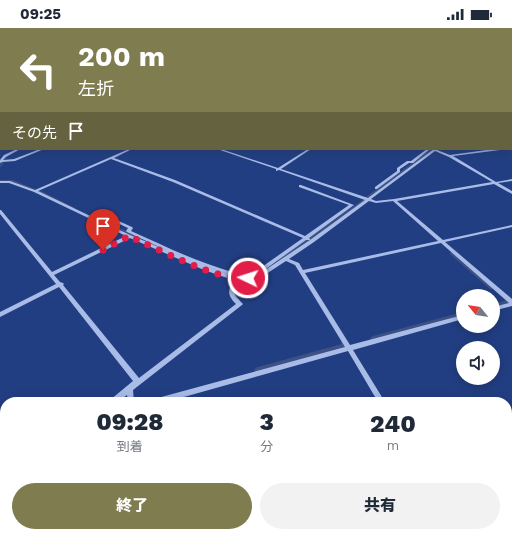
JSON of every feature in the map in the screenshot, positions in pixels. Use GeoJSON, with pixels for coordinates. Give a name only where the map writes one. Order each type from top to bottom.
{"type":"FeatureCollection","features":[{"type":"Feature","properties":{"kind":"street"},"geometry":{"type":"LineString","coordinates":[[0,162],[4,156],[17,150]]}},
{"type":"Feature","properties":{"kind":"street"},"geometry":{"type":"LineString","coordinates":[[0,162],[14,160],[40,150]]}},
{"type":"Feature","properties":{"kind":"street"},"geometry":{"type":"LineString","coordinates":[[37,190],[129,150]]}},
{"type":"Feature","properties":{"kind":"street"},"geometry":{"type":"LineString","coordinates":[[221,150],[376,202],[512,180]]}},
{"type":"Feature","properties":{"kind":"street"},"geometry":{"type":"LineString","coordinates":[[277,170],[308,150]]}},
{"type":"Feature","properties":{"kind":"street"},"geometry":{"type":"LineString","coordinates":[[376,188],[399,171],[398,169],[408,162],[412,162],[428,150]]}},
{"type":"Feature","properties":{"kind":"street"},"geometry":{"type":"LineString","coordinates":[[0,182],[9,182],[37,190],[97,217],[102,215],[131,228],[128,231],[131,235],[210,266],[253,279],[261,276],[312,241],[435,150],[450,156],[512,193]]}},
{"type":"Feature","properties":{"kind":"street"},"geometry":{"type":"LineString","coordinates":[[450,156],[493,150]]}},
{"type":"Feature","properties":{"kind":"street"},"geometry":{"type":"LineString","coordinates":[[112,158],[174,181],[312,241]]}},
{"type":"Feature","properties":{"kind":"street"},"geometry":{"type":"LineString","coordinates":[[37,190],[206,269],[236,279],[247,277],[261,270],[352,205],[300,186]]}},
{"type":"Feature","properties":{"kind":"street"},"geometry":{"type":"LineString","coordinates":[[394,200],[512,303]]}},
{"type":"Feature","properties":{"kind":"street"},"geometry":{"type":"LineString","coordinates":[[0,211],[138,382]]}},
{"type":"Feature","properties":{"kind":"street"},"geometry":{"type":"LineString","coordinates":[[303,272],[512,226]]}},
{"type":"Feature","properties":{"kind":"street"},"geometry":{"type":"LineString","coordinates":[[52,274],[131,235]]}},
{"type":"Feature","properties":{"kind":"street"},"geometry":{"type":"LineString","coordinates":[[286,259],[297,264],[303,272],[379,397]]}},
{"type":"Feature","properties":{"kind":"street"},"geometry":{"type":"LineString","coordinates":[[119,397],[240,304],[232,297],[231,294],[236,279]]}},
{"type":"Feature","properties":{"kind":"street"},"geometry":{"type":"LineString","coordinates":[[0,315],[60,284]]}},
{"type":"Feature","properties":{"kind":"street"},"geometry":{"type":"LineString","coordinates":[[500,307],[512,303]]}},
{"type":"Feature","properties":{"kind":"street"},"geometry":{"type":"LineString","coordinates":[[172,397],[456,319]]}},
{"type":"Feature","properties":{"kind":"street"},"geometry":{"type":"LineString","coordinates":[[130,389],[131,397]]}},
{"type":"Feature","properties":{"kind":"waterway"},"geometry":{"type":"LineString","coordinates":[[10,153],[18,150]]}},
{"type":"Feature","properties":{"kind":"waterway"},"geometry":{"type":"LineString","coordinates":[[367,198],[432,150]]}},
{"type":"Feature","properties":{"kind":"waterway"},"geometry":{"type":"LineString","coordinates":[[0,166],[2,161]]}},
{"type":"Feature","properties":{"kind":"waterway"},"geometry":{"type":"LineString","coordinates":[[0,181],[12,181],[35,190]]}},
{"type":"Feature","properties":{"kind":"waterway"},"geometry":{"type":"LineString","coordinates":[[38,191],[73,208]]}},
{"type":"Feature","properties":{"kind":"waterway"},"geometry":{"type":"LineString","coordinates":[[281,260],[365,200]]}},
{"type":"Feature","properties":{"kind":"waterway"},"geometry":{"type":"LineString","coordinates":[[110,225],[153,245]]}},
{"type":"Feature","properties":{"kind":"waterway"},"geometry":{"type":"LineString","coordinates":[[452,253],[492,288]]}},
{"type":"Feature","properties":{"kind":"waterway"},"geometry":{"type":"LineString","coordinates":[[220,272],[238,277],[257,275]]}},
{"type":"Feature","properties":{"kind":"waterway"},"geometry":{"type":"LineString","coordinates":[[500,304],[507,302]]}},
{"type":"Feature","properties":{"kind":"waterway"},"geometry":{"type":"LineString","coordinates":[[373,339],[456,316]]}},
{"type":"Feature","properties":{"kind":"waterway"},"geometry":{"type":"LineString","coordinates":[[258,370],[346,346],[344,342]]}},
{"type":"Feature","properties":{"kind":"route"},"geometry":{"type":"LineString","coordinates":[[103,250],[129,236],[206,269],[236,279],[243,280],[248,278]]}}]}
